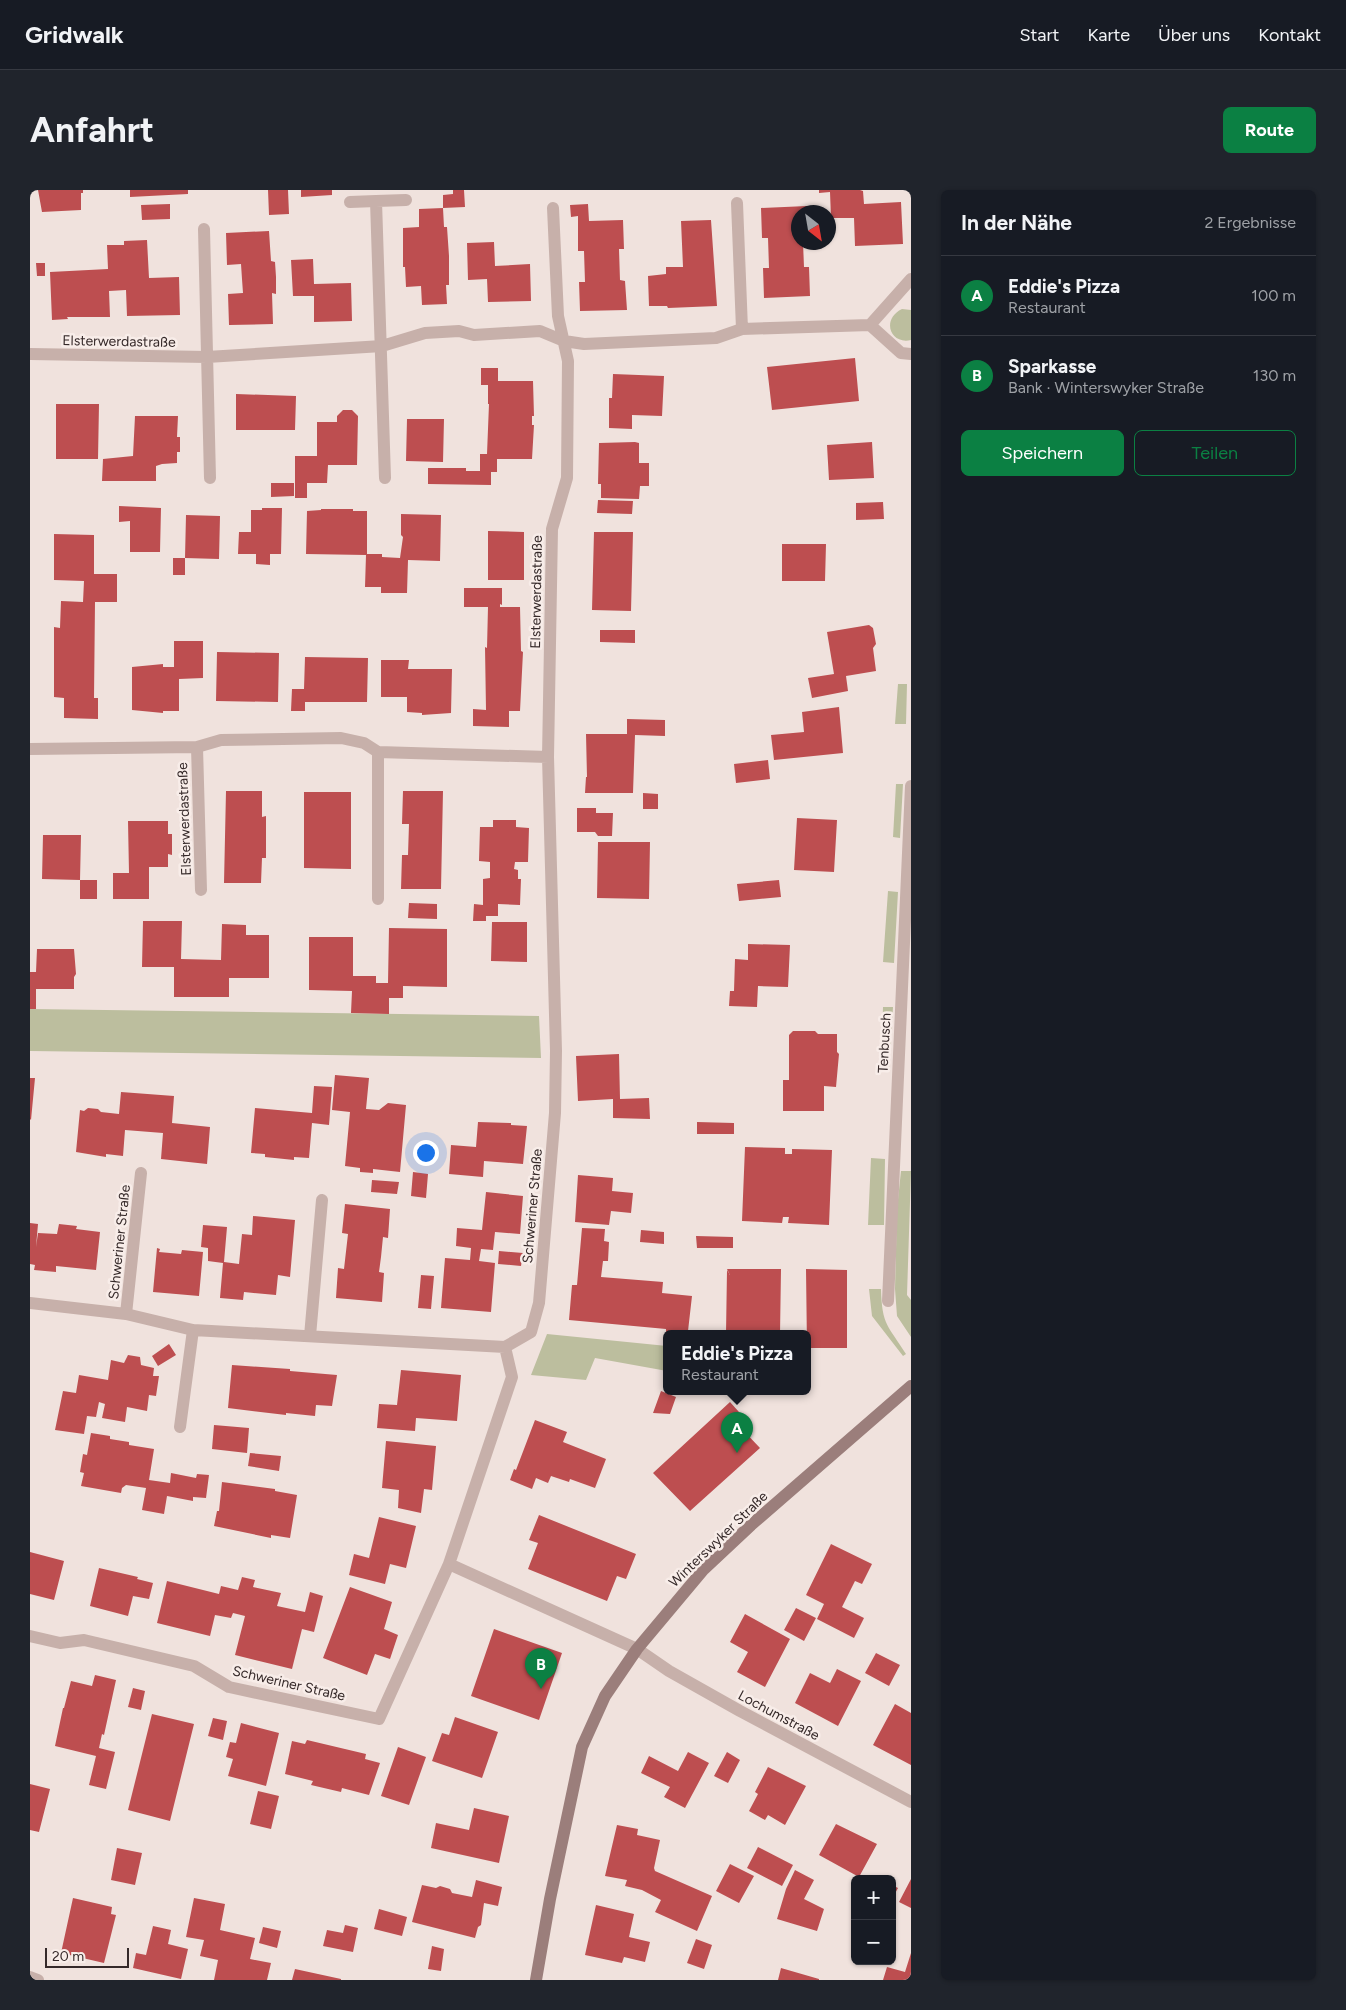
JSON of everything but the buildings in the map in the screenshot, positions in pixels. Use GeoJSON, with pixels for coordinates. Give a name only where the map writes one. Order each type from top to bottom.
{"type":"FeatureCollection","features":[{"type":"Feature","properties":{"kind":"street"},"geometry":{"type":"LineString","coordinates":[[350,202],[406,200]]}},
{"type":"Feature","properties":{"kind":"street"},"geometry":{"type":"LineString","coordinates":[[376,201],[385,478]]}},
{"type":"Feature","properties":{"kind":"street"},"geometry":{"type":"LineString","coordinates":[[737,202],[742,329]]}},
{"type":"Feature","properties":{"kind":"street","name":"Elsterwerdastraße"},"geometry":{"type":"LineString","coordinates":[[553,208],[558,316],[568,361],[567,478],[552,529],[548,757],[556,1051]]}},
{"type":"Feature","properties":{"kind":"street"},"geometry":{"type":"LineString","coordinates":[[204,229],[210,478]]}},
{"type":"Feature","properties":{"kind":"street"},"geometry":{"type":"LineString","coordinates":[[911,279],[870,325],[901,353],[911,354]]}},
{"type":"Feature","properties":{"kind":"street","name":"Elsterwerdastraße"},"geometry":{"type":"LineString","coordinates":[[30,354],[207,357],[382,346],[425,333],[459,332],[474,335],[540,331],[564,340],[584,344],[716,338],[742,329],[870,325]]}},
{"type":"Feature","properties":{"kind":"street","name":"Elsterwerdastraße"},"geometry":{"type":"LineString","coordinates":[[30,748],[197,747],[221,740],[341,738],[364,743],[378,752],[548,757]]}},
{"type":"Feature","properties":{"kind":"street","name":"Elsterwerdastraße"},"geometry":{"type":"LineString","coordinates":[[197,747],[201,890]]}},
{"type":"Feature","properties":{"kind":"street"},"geometry":{"type":"LineString","coordinates":[[378,752],[378,899]]}},
{"type":"Feature","properties":{"kind":"street","name":"Tenbusch"},"geometry":{"type":"LineString","coordinates":[[888,1302],[911,786]]}},
{"type":"Feature","properties":{"kind":"street","name":"Schweriner Straße"},"geometry":{"type":"LineString","coordinates":[[30,1303],[126,1314],[193,1330],[505,1347],[531,1332],[539,1302],[556,1113],[556,1051]]}},
{"type":"Feature","properties":{"kind":"street","name":"Schweriner Straße"},"geometry":{"type":"LineString","coordinates":[[126,1314],[141,1172]]}},
{"type":"Feature","properties":{"kind":"street"},"geometry":{"type":"LineString","coordinates":[[310,1336],[322,1200]]}},
{"type":"Feature","properties":{"kind":"street"},"geometry":{"type":"LineString","coordinates":[[180,1427],[193,1330]]}},
{"type":"Feature","properties":{"kind":"street","name":"Schweriner Straße"},"geometry":{"type":"LineString","coordinates":[[30,1636],[60,1643],[84,1640],[194,1666],[229,1687],[379,1718],[449,1564],[512,1377],[505,1347]]}},
{"type":"Feature","properties":{"kind":"street","name":"Winterswyker Straße"},"geometry":{"type":"LineString","coordinates":[[536,1980],[550,1899],[582,1748],[606,1696],[637,1649],[704,1569],[751,1524],[911,1386]]}},
{"type":"Feature","properties":{"kind":"street"},"geometry":{"type":"LineString","coordinates":[[449,1564],[637,1649]]}},
{"type":"Feature","properties":{"kind":"street","name":"Lochumstraße"},"geometry":{"type":"LineString","coordinates":[[637,1649],[669,1671],[911,1802]]}},
{"type":"Feature","properties":{"kind":"street"},"geometry":{"type":"LineString","coordinates":[[30,1977],[38,1980]]}},
{"type":"Feature","properties":{"kind":"green space"},"geometry":{"type":"Polygon","coordinates":[[[902,309],[911,310],[911,340],[904,341],[898,339],[891,330],[890,325],[895,313],[902,309]]]}},
{"type":"Feature","properties":{"kind":"green space"},"geometry":{"type":"Polygon","coordinates":[[[898,684],[907,684],[906,724],[895,724],[898,684]]]}},
{"type":"Feature","properties":{"kind":"green space"},"geometry":{"type":"Polygon","coordinates":[[[896,784],[903,784],[900,838],[893,837],[896,784]]]}},
{"type":"Feature","properties":{"kind":"green space"},"geometry":{"type":"Polygon","coordinates":[[[888,891],[898,892],[894,963],[883,962],[888,891]]]}},
{"type":"Feature","properties":{"kind":"green space"},"geometry":{"type":"Polygon","coordinates":[[[883,1007],[893,1007],[889,1069],[881,1069],[883,1007]]]}},
{"type":"Feature","properties":{"kind":"green space"},"geometry":{"type":"Polygon","coordinates":[[[30,1009],[539,1016],[541,1058],[30,1051],[30,1009]]]}},
{"type":"Feature","properties":{"kind":"green space"},"geometry":{"type":"Polygon","coordinates":[[[871,1158],[885,1159],[884,1225],[868,1225],[871,1158]]]}},
{"type":"Feature","properties":{"kind":"green space"},"geometry":{"type":"Polygon","coordinates":[[[901,1171],[911,1171],[907,1295],[911,1300],[911,1337],[897,1316],[895,1289],[897,1209],[901,1171]]]}},
{"type":"Feature","properties":{"kind":"green space"},"geometry":{"type":"Polygon","coordinates":[[[869,1289],[881,1289],[885,1318],[890,1330],[906,1354],[903,1356],[872,1316],[869,1289]]]}},
{"type":"Feature","properties":{"kind":"green space"},"geometry":{"type":"Polygon","coordinates":[[[547,1334],[663,1346],[663,1370],[595,1358],[586,1380],[531,1375],[547,1334]]]}},
{"type":"Feature","properties":{"kind":"place","name":"Eddie's Pizza"},"geometry":{"type":"Point","coordinates":[737,1453]}},
{"type":"Feature","properties":{"kind":"place","name":"Sparkasse"},"geometry":{"type":"Point","coordinates":[541,1689]}}]}
